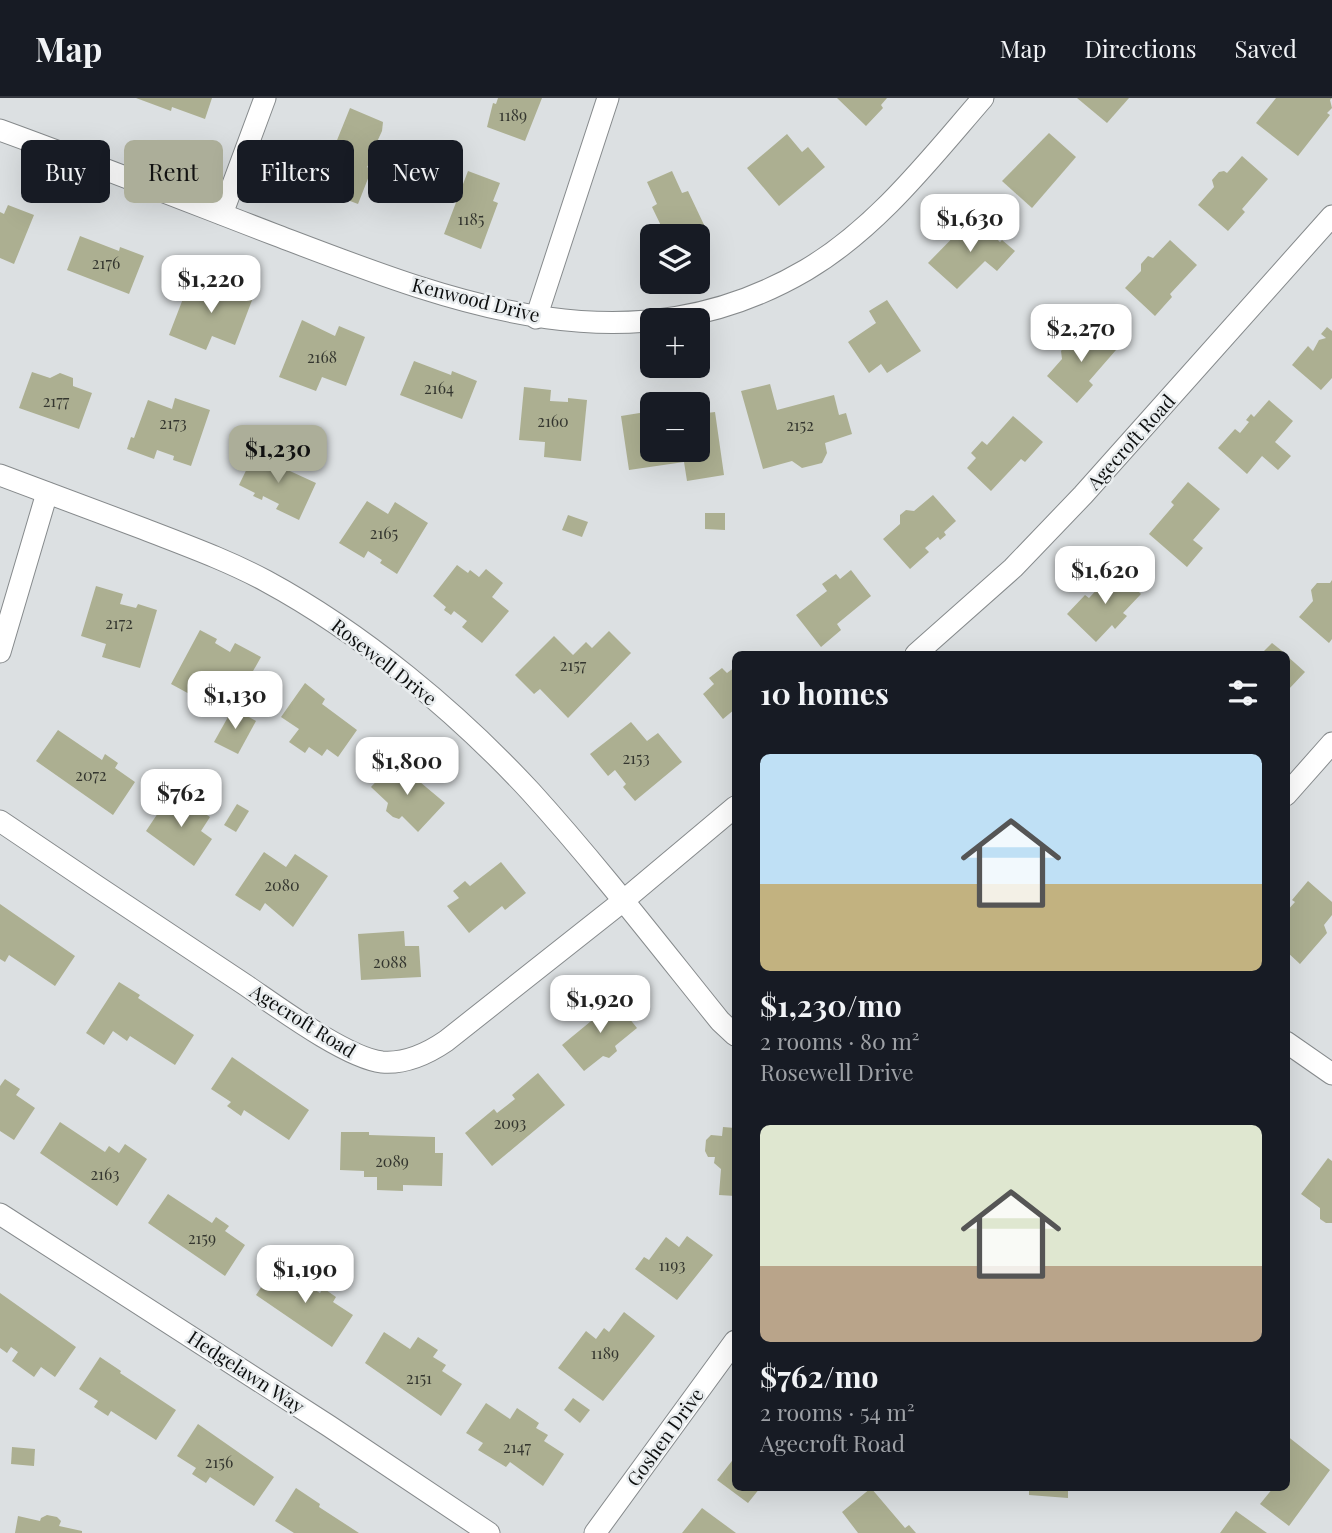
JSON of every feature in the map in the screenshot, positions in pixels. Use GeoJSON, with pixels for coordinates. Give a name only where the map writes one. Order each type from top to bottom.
{"type":"FeatureCollection","features":[{"type":"Feature","properties":{"kind":"street"},"geometry":{"type":"LineString","coordinates":[[222,214],[265,98]]}},
{"type":"Feature","properties":{"kind":"street"},"geometry":{"type":"LineString","coordinates":[[536,318],[608,98]]}},
{"type":"Feature","properties":{"kind":"street","name":"Kenwood Drive"},"geometry":{"type":"LineString","coordinates":[[0,130],[378,274],[503,311],[536,318],[624,323],[680,317],[728,305],[774,287],[808,268],[858,231],[911,178],[983,98]]}},
{"type":"Feature","properties":{"kind":"street","name":"Agecroft Road"},"geometry":{"type":"LineString","coordinates":[[919,651],[1013,568],[1083,495],[1332,216]]}},
{"type":"Feature","properties":{"kind":"street","name":"Rosewell Drive"},"geometry":{"type":"LineString","coordinates":[[0,475],[202,551],[264,580],[324,615],[379,655],[466,728],[530,791],[732,1032]]}},
{"type":"Feature","properties":{"kind":"street"},"geometry":{"type":"LineString","coordinates":[[0,652],[47,493]]}},
{"type":"Feature","properties":{"kind":"street"},"geometry":{"type":"LineString","coordinates":[[1290,790],[1332,743]]}},
{"type":"Feature","properties":{"kind":"street","name":"Agecroft Road"},"geometry":{"type":"LineString","coordinates":[[0,821],[301,1022],[359,1056],[382,1062],[406,1060],[429,1052],[446,1041],[732,809]]}},
{"type":"Feature","properties":{"kind":"street"},"geometry":{"type":"LineString","coordinates":[[1290,1045],[1332,1074]]}},
{"type":"Feature","properties":{"kind":"street","name":"Hedgelawn Way"},"geometry":{"type":"LineString","coordinates":[[0,1214],[329,1426],[489,1533]]}},
{"type":"Feature","properties":{"kind":"street","name":"Goshen Drive"},"geometry":{"type":"LineString","coordinates":[[595,1533],[732,1345]]}},
{"type":"Feature","properties":{"kind":"building"},"geometry":{"type":"Polygon","coordinates":[[[136,98],[212,98],[205,119],[172,107],[171,111],[136,98]]]}},
{"type":"Feature","properties":{"kind":"building"},"geometry":{"type":"Polygon","coordinates":[[[498,98],[542,98],[525,141],[487,127],[493,103],[496,104],[498,98]]]}},
{"type":"Feature","properties":{"kind":"building"},"geometry":{"type":"Polygon","coordinates":[[[837,98],[887,98],[881,105],[883,108],[866,126],[837,98]]]}},
{"type":"Feature","properties":{"kind":"building"},"geometry":{"type":"Polygon","coordinates":[[[1077,98],[1129,98],[1107,123],[1077,98]]]}},
{"type":"Feature","properties":{"kind":"building"},"geometry":{"type":"Polygon","coordinates":[[[1276,98],[1332,98],[1332,108],[1327,113],[1330,115],[1298,156],[1256,123],[1276,98]]]}},
{"type":"Feature","properties":{"kind":"building"},"geometry":{"type":"Polygon","coordinates":[[[350,108],[383,122],[378,140],[368,140],[368,179],[358,204],[354,202],[354,140],[337,140],[350,108]]]}},
{"type":"Feature","properties":{"kind":"building"},"geometry":{"type":"Polygon","coordinates":[[[1049,133],[1076,157],[1032,208],[1002,181],[1049,133]]]}},
{"type":"Feature","properties":{"kind":"building"},"geometry":{"type":"Polygon","coordinates":[[[787,134],[802,152],[808,147],[825,167],[779,206],[747,168],[787,134]]]}},
{"type":"Feature","properties":{"kind":"building"},"geometry":{"type":"Polygon","coordinates":[[[1242,156],[1268,179],[1242,209],[1245,212],[1228,231],[1198,205],[1214,187],[1212,180],[1219,172],[1227,173],[1242,156]]]}},
{"type":"Feature","properties":{"kind":"building"},"geometry":{"type":"Polygon","coordinates":[[[468,171],[500,183],[493,201],[498,203],[481,249],[444,234],[456,203],[463,203],[463,184],[468,171]]]}},
{"type":"Feature","properties":{"kind":"building"},"geometry":{"type":"Polygon","coordinates":[[[672,171],[682,193],[688,191],[704,224],[660,224],[652,207],[657,204],[647,182],[672,171]]]}},
{"type":"Feature","properties":{"kind":"building"},"geometry":{"type":"Polygon","coordinates":[[[8,205],[34,215],[14,264],[0,258],[0,212],[4,214],[8,205]]]}},
{"type":"Feature","properties":{"kind":"building"},"geometry":{"type":"Polygon","coordinates":[[[973,217],[1000,242],[1002,240],[1015,251],[997,271],[985,261],[957,289],[928,263],[973,217]]]}},
{"type":"Feature","properties":{"kind":"building"},"geometry":{"type":"Polygon","coordinates":[[[80,236],[119,251],[120,247],[144,256],[129,294],[67,270],[80,236]]]}},
{"type":"Feature","properties":{"kind":"building"},"geometry":{"type":"Polygon","coordinates":[[[1170,240],[1197,265],[1170,294],[1172,297],[1155,316],[1125,288],[1141,271],[1141,264],[1148,256],[1153,258],[1170,240]]]}},
{"type":"Feature","properties":{"kind":"building"},"geometry":{"type":"Polygon","coordinates":[[[191,278],[224,294],[228,285],[254,295],[235,345],[212,336],[206,350],[169,335],[191,278]]]}},
{"type":"Feature","properties":{"kind":"building"},"geometry":{"type":"Polygon","coordinates":[[[887,300],[921,351],[887,373],[881,364],[869,373],[848,342],[876,323],[869,311],[887,300]]]}},
{"type":"Feature","properties":{"kind":"building"},"geometry":{"type":"Polygon","coordinates":[[[302,320],[335,336],[339,326],[365,337],[346,386],[322,377],[316,391],[279,377],[302,320]]]}},
{"type":"Feature","properties":{"kind":"building"},"geometry":{"type":"Polygon","coordinates":[[[1089,327],[1116,350],[1089,381],[1093,385],[1077,403],[1047,376],[1062,359],[1061,351],[1066,345],[1074,345],[1089,327]]]}},
{"type":"Feature","properties":{"kind":"building"},"geometry":{"type":"Polygon","coordinates":[[[1327,327],[1332,331],[1332,378],[1321,390],[1292,365],[1308,346],[1313,351],[1319,340],[1326,338],[1321,334],[1327,327]]]}},
{"type":"Feature","properties":{"kind":"building"},"geometry":{"type":"Polygon","coordinates":[[[414,361],[451,375],[452,371],[477,381],[462,419],[400,395],[414,361]]]}},
{"type":"Feature","properties":{"kind":"building"},"geometry":{"type":"Polygon","coordinates":[[[32,372],[50,378],[60,373],[73,378],[73,386],[92,393],[79,429],[19,408],[32,372]]]}},
{"type":"Feature","properties":{"kind":"building"},"geometry":{"type":"Polygon","coordinates":[[[770,384],[777,410],[834,395],[839,415],[846,413],[852,434],[825,443],[827,453],[822,463],[802,468],[792,461],[763,469],[741,391],[770,384]]]}},
{"type":"Feature","properties":{"kind":"building"},"geometry":{"type":"Polygon","coordinates":[[[524,387],[551,390],[550,401],[568,402],[568,398],[587,400],[581,461],[544,457],[545,442],[519,440],[524,387]]]}},
{"type":"Feature","properties":{"kind":"building"},"geometry":{"type":"Polygon","coordinates":[[[175,398],[210,410],[191,466],[173,460],[174,456],[157,450],[154,459],[127,449],[131,437],[134,438],[148,400],[172,409],[175,398]]]}},
{"type":"Feature","properties":{"kind":"building"},"geometry":{"type":"Polygon","coordinates":[[[1269,400],[1293,421],[1275,442],[1291,456],[1278,470],[1262,456],[1247,474],[1218,448],[1235,429],[1240,433],[1249,422],[1246,420],[1251,414],[1254,417],[1269,400]]]}},
{"type":"Feature","properties":{"kind":"building"},"geometry":{"type":"Polygon","coordinates":[[[715,412],[724,475],[687,481],[684,462],[710,462],[710,413],[715,412]]]}},
{"type":"Feature","properties":{"kind":"building"},"geometry":{"type":"Polygon","coordinates":[[[640,413],[640,462],[684,462],[629,470],[621,416],[640,413]]]}},
{"type":"Feature","properties":{"kind":"building"},"geometry":{"type":"Polygon","coordinates":[[[1013,416],[1043,442],[1025,462],[1021,459],[991,491],[967,468],[976,458],[971,453],[982,441],[987,445],[1013,416]]]}},
{"type":"Feature","properties":{"kind":"building"},"geometry":{"type":"Polygon","coordinates":[[[270,453],[283,459],[279,466],[316,483],[299,520],[276,509],[279,504],[263,496],[262,500],[253,496],[255,493],[239,485],[254,454],[266,460],[270,453]]]}},
{"type":"Feature","properties":{"kind":"building"},"geometry":{"type":"Polygon","coordinates":[[[1188,482],[1220,509],[1193,540],[1203,548],[1187,567],[1149,534],[1174,505],[1171,502],[1188,482]]]}},
{"type":"Feature","properties":{"kind":"building"},"geometry":{"type":"Polygon","coordinates":[[[933,495],[956,521],[944,532],[946,535],[940,540],[938,537],[925,548],[929,552],[910,569],[883,539],[900,524],[900,515],[906,510],[914,511],[933,495]]]}},
{"type":"Feature","properties":{"kind":"building"},"geometry":{"type":"Polygon","coordinates":[[[367,501],[388,514],[395,502],[428,523],[397,574],[368,551],[364,558],[339,543],[367,501]]]}},
{"type":"Feature","properties":{"kind":"building"},"geometry":{"type":"Polygon","coordinates":[[[705,513],[725,513],[725,530],[705,529],[705,513]]]}},
{"type":"Feature","properties":{"kind":"building"},"geometry":{"type":"Polygon","coordinates":[[[568,515],[588,522],[582,537],[562,530],[568,515]]]}},
{"type":"Feature","properties":{"kind":"building"},"geometry":{"type":"Polygon","coordinates":[[[457,565],[479,577],[486,569],[503,583],[492,597],[509,611],[482,643],[462,627],[467,621],[454,611],[451,615],[444,610],[446,607],[433,596],[457,565]]]}},
{"type":"Feature","properties":{"kind":"building"},"geometry":{"type":"Polygon","coordinates":[[[1116,569],[1141,594],[1123,613],[1127,616],[1115,629],[1112,625],[1096,642],[1067,614],[1085,595],[1089,598],[1116,569]]]}},
{"type":"Feature","properties":{"kind":"building"},"geometry":{"type":"Polygon","coordinates":[[[851,570],[871,596],[837,624],[841,630],[821,647],[796,615],[827,591],[822,584],[836,574],[840,579],[851,570]]]}},
{"type":"Feature","properties":{"kind":"building"},"geometry":{"type":"Polygon","coordinates":[[[1332,580],[1332,639],[1329,643],[1299,617],[1313,601],[1311,590],[1317,583],[1330,583],[1332,580]]]}},
{"type":"Feature","properties":{"kind":"building"},"geometry":{"type":"Polygon","coordinates":[[[96,586],[123,594],[120,604],[136,608],[138,604],[157,610],[140,668],[102,657],[106,644],[81,636],[96,586]]]}},
{"type":"Feature","properties":{"kind":"building"},"geometry":{"type":"Polygon","coordinates":[[[200,630],[217,639],[215,643],[230,652],[235,643],[261,657],[235,703],[212,691],[206,703],[171,684],[200,630]]]}},
{"type":"Feature","properties":{"kind":"building"},"geometry":{"type":"Polygon","coordinates":[[[609,631],[631,653],[568,718],[540,689],[534,694],[515,675],[554,636],[573,655],[586,642],[592,648],[609,631]]]}},
{"type":"Feature","properties":{"kind":"building"},"geometry":{"type":"Polygon","coordinates":[[[1272,643],[1282,651],[1264,651],[1272,643]]]}},
{"type":"Feature","properties":{"kind":"building"},"geometry":{"type":"Polygon","coordinates":[[[1290,659],[1305,672],[1290,688],[1290,659]]]}},
{"type":"Feature","properties":{"kind":"building"},"geometry":{"type":"Polygon","coordinates":[[[722,668],[727,673],[732,669],[732,712],[723,719],[703,694],[714,684],[709,678],[722,668]]]}},
{"type":"Feature","properties":{"kind":"building"},"geometry":{"type":"Polygon","coordinates":[[[305,683],[325,699],[322,704],[357,730],[338,757],[327,749],[322,756],[309,747],[305,753],[289,742],[299,729],[281,717],[305,683]]]}},
{"type":"Feature","properties":{"kind":"building"},"geometry":{"type":"Polygon","coordinates":[[[233,708],[256,721],[238,754],[214,742],[233,708]]]}},
{"type":"Feature","properties":{"kind":"building"},"geometry":{"type":"Polygon","coordinates":[[[631,722],[647,741],[658,733],[682,762],[635,801],[623,787],[626,784],[615,770],[608,776],[590,754],[631,722]]]}},
{"type":"Feature","properties":{"kind":"building"},"geometry":{"type":"Polygon","coordinates":[[[58,730],[102,760],[105,754],[118,763],[115,768],[135,782],[113,815],[36,761],[58,730]]]}},
{"type":"Feature","properties":{"kind":"building"},"geometry":{"type":"Polygon","coordinates":[[[395,761],[445,803],[418,832],[402,816],[399,819],[386,811],[388,803],[371,787],[395,761]]]}},
{"type":"Feature","properties":{"kind":"building"},"geometry":{"type":"Polygon","coordinates":[[[172,792],[210,817],[201,831],[212,839],[194,866],[146,831],[172,792]]]}},
{"type":"Feature","properties":{"kind":"building"},"geometry":{"type":"Polygon","coordinates":[[[237,804],[249,811],[236,832],[224,825],[237,804]]]}},
{"type":"Feature","properties":{"kind":"building"},"geometry":{"type":"Polygon","coordinates":[[[264,852],[286,867],[295,854],[328,876],[293,927],[265,903],[260,911],[235,895],[264,852]]]}},
{"type":"Feature","properties":{"kind":"building"},"geometry":{"type":"Polygon","coordinates":[[[501,862],[526,893],[505,910],[502,906],[469,933],[447,906],[459,898],[453,891],[465,881],[470,886],[501,862]]]}},
{"type":"Feature","properties":{"kind":"building"},"geometry":{"type":"Polygon","coordinates":[[[1308,881],[1332,902],[1332,915],[1324,925],[1327,933],[1300,964],[1290,955],[1290,908],[1295,902],[1292,900],[1308,881]]]}},
{"type":"Feature","properties":{"kind":"building"},"geometry":{"type":"Polygon","coordinates":[[[0,904],[75,956],[55,986],[9,955],[5,962],[0,959],[0,904]]]}},
{"type":"Feature","properties":{"kind":"building"},"geometry":{"type":"Polygon","coordinates":[[[404,931],[405,946],[419,946],[421,977],[361,980],[358,934],[404,931]]]}},
{"type":"Feature","properties":{"kind":"building"},"geometry":{"type":"Polygon","coordinates":[[[119,982],[140,995],[138,998],[194,1035],[175,1065],[130,1036],[127,1041],[113,1031],[104,1045],[86,1033],[119,982]]]}},
{"type":"Feature","properties":{"kind":"building"},"geometry":{"type":"Polygon","coordinates":[[[612,997],[637,1028],[615,1046],[617,1051],[609,1058],[603,1056],[584,1071],[562,1045],[596,1017],[592,1013],[612,997]]]}},
{"type":"Feature","properties":{"kind":"building"},"geometry":{"type":"Polygon","coordinates":[[[232,1057],[309,1110],[289,1140],[244,1110],[241,1116],[227,1106],[231,1102],[211,1089],[232,1057]]]}},
{"type":"Feature","properties":{"kind":"building"},"geometry":{"type":"Polygon","coordinates":[[[538,1073],[565,1105],[492,1166],[465,1133],[494,1109],[497,1113],[515,1099],[512,1095],[538,1073]]]}},
{"type":"Feature","properties":{"kind":"building"},"geometry":{"type":"Polygon","coordinates":[[[5,1079],[20,1089],[16,1095],[35,1108],[14,1140],[0,1131],[0,1086],[5,1079]]]}},
{"type":"Feature","properties":{"kind":"building"},"geometry":{"type":"Polygon","coordinates":[[[60,1122],[105,1152],[109,1146],[119,1153],[125,1144],[147,1159],[117,1206],[40,1153],[60,1122]]]}},
{"type":"Feature","properties":{"kind":"building"},"geometry":{"type":"Polygon","coordinates":[[[723,1127],[732,1128],[732,1196],[719,1195],[721,1169],[714,1163],[715,1157],[708,1157],[705,1151],[706,1140],[711,1135],[722,1136],[723,1127]]]}},
{"type":"Feature","properties":{"kind":"building"},"geometry":{"type":"Polygon","coordinates":[[[341,1132],[435,1137],[435,1153],[443,1153],[442,1186],[403,1185],[403,1191],[377,1190],[377,1177],[364,1177],[364,1171],[340,1170],[341,1132]]]}},
{"type":"Feature","properties":{"kind":"building"},"geometry":{"type":"Polygon","coordinates":[[[1328,1158],[1332,1161],[1332,1223],[1320,1219],[1320,1208],[1301,1194],[1328,1158]]]}},
{"type":"Feature","properties":{"kind":"building"},"geometry":{"type":"Polygon","coordinates":[[[168,1194],[212,1223],[216,1217],[229,1226],[225,1231],[245,1245],[225,1276],[148,1223],[168,1194]]]}},
{"type":"Feature","properties":{"kind":"building"},"geometry":{"type":"Polygon","coordinates":[[[687,1236],[713,1255],[677,1300],[635,1269],[644,1257],[649,1260],[666,1237],[679,1247],[687,1236]]]}},
{"type":"Feature","properties":{"kind":"building"},"geometry":{"type":"Polygon","coordinates":[[[276,1265],[320,1293],[323,1288],[336,1297],[333,1302],[353,1315],[332,1347],[256,1295],[276,1265]]]}},
{"type":"Feature","properties":{"kind":"building"},"geometry":{"type":"Polygon","coordinates":[[[0,1293],[76,1347],[55,1377],[41,1367],[34,1377],[12,1361],[18,1352],[11,1347],[7,1353],[0,1348],[0,1293]]]}},
{"type":"Feature","properties":{"kind":"building"},"geometry":{"type":"Polygon","coordinates":[[[624,1312],[655,1336],[603,1401],[558,1368],[586,1331],[596,1339],[604,1328],[609,1332],[624,1312]]]}},
{"type":"Feature","properties":{"kind":"building"},"geometry":{"type":"Polygon","coordinates":[[[384,1332],[410,1349],[418,1337],[438,1350],[433,1357],[446,1365],[442,1371],[462,1384],[441,1416],[365,1363],[384,1332]]]}},
{"type":"Feature","properties":{"kind":"building"},"geometry":{"type":"Polygon","coordinates":[[[100,1357],[176,1410],[156,1440],[111,1411],[108,1416],[94,1407],[98,1401],[79,1389],[100,1357]]]}},
{"type":"Feature","properties":{"kind":"building"},"geometry":{"type":"Polygon","coordinates":[[[573,1398],[590,1410],[580,1423],[564,1410],[573,1398]]]}},
{"type":"Feature","properties":{"kind":"building"},"geometry":{"type":"Polygon","coordinates":[[[486,1403],[510,1419],[517,1408],[539,1423],[536,1428],[548,1435],[544,1441],[564,1454],[543,1486],[510,1462],[506,1467],[478,1450],[483,1443],[466,1433],[486,1403]]]}},
{"type":"Feature","properties":{"kind":"building"},"geometry":{"type":"Polygon","coordinates":[[[198,1424],[274,1477],[254,1506],[210,1477],[206,1483],[192,1474],[196,1468],[177,1456],[198,1424]]]}},
{"type":"Feature","properties":{"kind":"building"},"geometry":{"type":"Polygon","coordinates":[[[1290,1438],[1330,1470],[1289,1526],[1260,1504],[1271,1491],[1290,1491],[1290,1438]]]}},
{"type":"Feature","properties":{"kind":"building"},"geometry":{"type":"Polygon","coordinates":[[[12,1447],[35,1449],[34,1466],[11,1464],[12,1447]]]}},
{"type":"Feature","properties":{"kind":"building"},"geometry":{"type":"Polygon","coordinates":[[[732,1461],[732,1491],[758,1491],[748,1503],[717,1480],[732,1461]]]}},
{"type":"Feature","properties":{"kind":"building"},"geometry":{"type":"Polygon","coordinates":[[[296,1488],[359,1533],[294,1533],[275,1521],[296,1488]]]}},
{"type":"Feature","properties":{"kind":"building"},"geometry":{"type":"Polygon","coordinates":[[[867,1491],[874,1491],[905,1528],[909,1525],[916,1533],[858,1533],[842,1512],[867,1491]]]}},
{"type":"Feature","properties":{"kind":"building"},"geometry":{"type":"Polygon","coordinates":[[[1029,1491],[1068,1491],[1068,1498],[1029,1495],[1029,1491]]]}},
{"type":"Feature","properties":{"kind":"building"},"geometry":{"type":"Polygon","coordinates":[[[702,1508],[736,1533],[682,1533],[702,1508]]]}},
{"type":"Feature","properties":{"kind":"building"},"geometry":{"type":"Polygon","coordinates":[[[1236,1511],[1267,1533],[1220,1533],[1236,1511]]]}},
{"type":"Feature","properties":{"kind":"building"},"geometry":{"type":"Polygon","coordinates":[[[47,1515],[57,1517],[61,1521],[59,1526],[82,1533],[15,1533],[18,1516],[40,1521],[47,1515]]]}}]}
